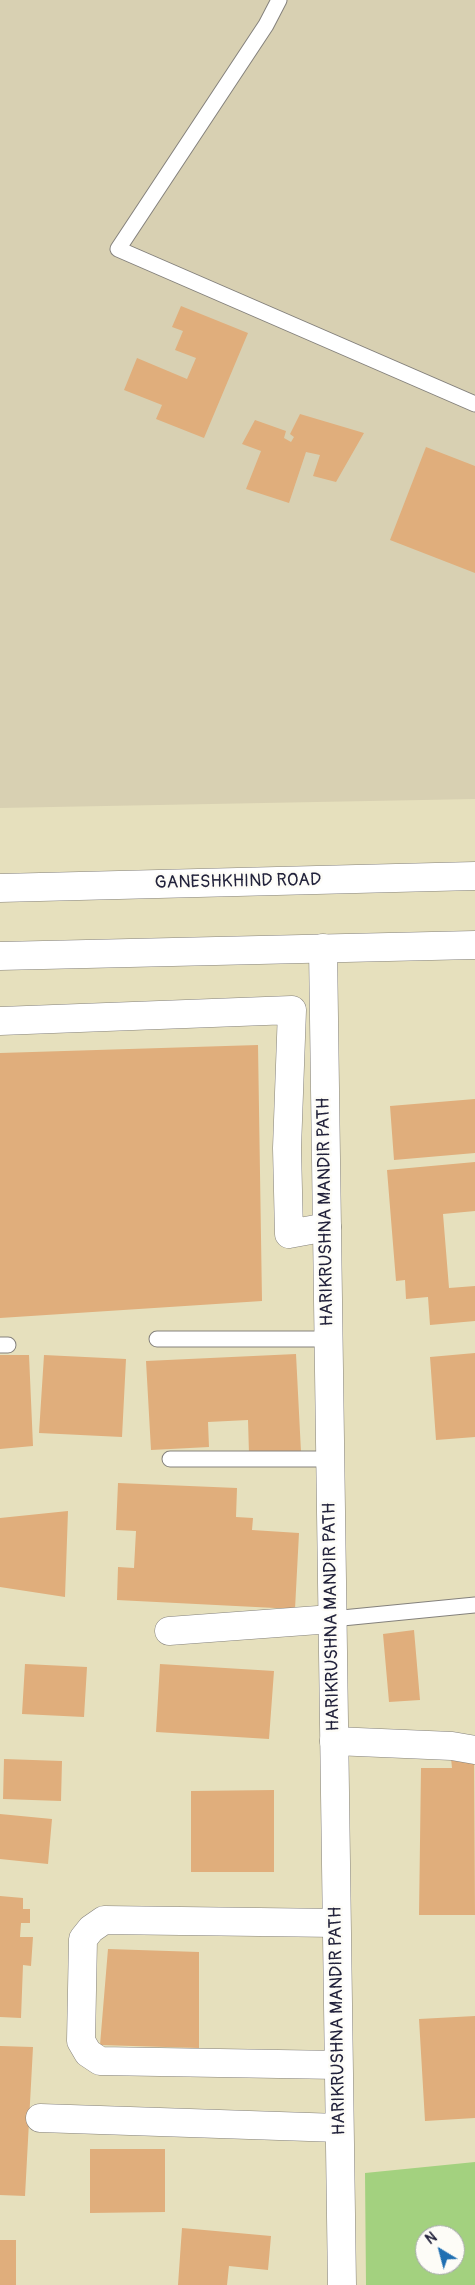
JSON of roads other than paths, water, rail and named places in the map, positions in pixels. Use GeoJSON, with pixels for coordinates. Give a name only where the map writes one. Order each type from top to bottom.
{"type":"FeatureCollection","features":[{"type":"Feature","properties":{"kind":"street","name":"GANESHKHIND ROAD"},"geometry":{"type":"LineString","coordinates":[[0,888],[475,876]]}},
{"type":"Feature","properties":{"kind":"street"},"geometry":{"type":"LineString","coordinates":[[0,956],[475,945]]}},
{"type":"Feature","properties":{"kind":"street","name":"HARIKRUSHNA MANDIR PATH"},"geometry":{"type":"LineString","coordinates":[[323,948],[342,2285]]}},
{"type":"Feature","properties":{"kind":"street"},"geometry":{"type":"LineString","coordinates":[[0,1021],[292,1010],[287,1148],[289,1234],[326,1227]]}},
{"type":"Feature","properties":{"kind":"street"},"geometry":{"type":"LineString","coordinates":[[169,1631],[332,1619]]}},
{"type":"Feature","properties":{"kind":"street"},"geometry":{"type":"LineString","coordinates":[[334,1741],[452,1746],[475,1750]]}},
{"type":"Feature","properties":{"kind":"street"},"geometry":{"type":"LineString","coordinates":[[336,1924],[104,1920],[91,1929],[83,1939],[82,2041],[88,2053],[100,2061],[338,2065]]}},
{"type":"Feature","properties":{"kind":"street"},"geometry":{"type":"LineString","coordinates":[[40,2118],[339,2128]]}},
{"type":"Feature","properties":{"kind":"lane"},"geometry":{"type":"LineString","coordinates":[[279,0],[266,25],[118,249],[475,404]]}},
{"type":"Feature","properties":{"kind":"lane"},"geometry":{"type":"LineString","coordinates":[[157,1339],[328,1339]]}},
{"type":"Feature","properties":{"kind":"lane"},"geometry":{"type":"LineString","coordinates":[[170,1459],[330,1459]]}},
{"type":"Feature","properties":{"kind":"lane"},"geometry":{"type":"LineString","coordinates":[[332,1619],[475,1605]]}}]}
